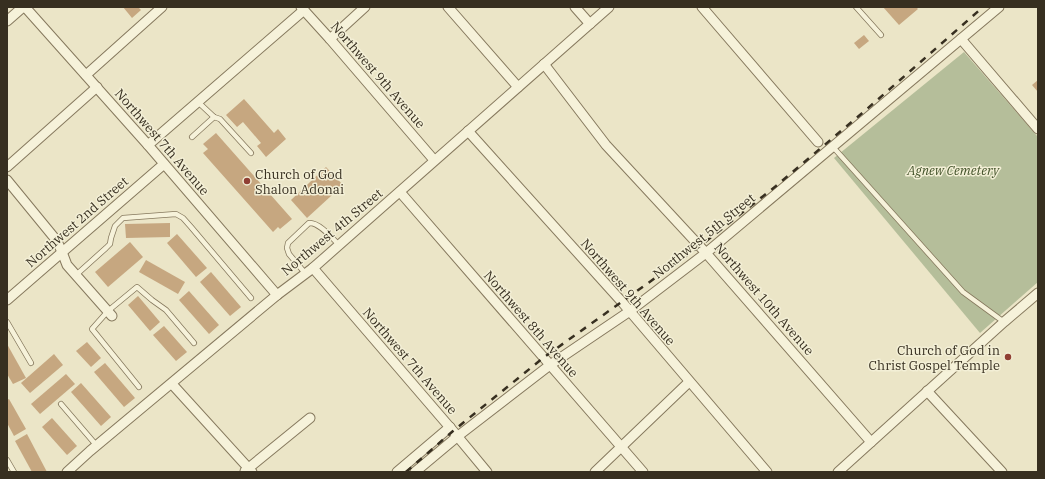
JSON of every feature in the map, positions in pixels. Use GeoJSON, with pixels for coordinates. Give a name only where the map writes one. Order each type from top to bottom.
{"type":"FeatureCollection","features":[{"type":"Feature","properties":{"kind":"street"},"geometry":{"type":"LineString","coordinates":[[7,21],[24,7]]}},
{"type":"Feature","properties":{"kind":"street","name":"Northwest 7th Avenue"},"geometry":{"type":"LineString","coordinates":[[24,7],[148,145],[277,295]]}},
{"type":"Feature","properties":{"kind":"street"},"geometry":{"type":"LineString","coordinates":[[86,75],[162,7]]}},
{"type":"Feature","properties":{"kind":"street"},"geometry":{"type":"LineString","coordinates":[[330,39],[365,7]]}},
{"type":"Feature","properties":{"kind":"street"},"geometry":{"type":"LineString","coordinates":[[448,7],[518,87]]}},
{"type":"Feature","properties":{"kind":"street"},"geometry":{"type":"LineString","coordinates":[[576,7],[590,24]]}},
{"type":"Feature","properties":{"kind":"street","name":"Northwest 4th Street"},"geometry":{"type":"LineString","coordinates":[[67,472],[277,295],[309,271],[609,7]]}},
{"type":"Feature","properties":{"kind":"street"},"geometry":{"type":"LineString","coordinates":[[702,7],[818,142]]}},
{"type":"Feature","properties":{"kind":"street","name":"Northwest 5th Street"},"geometry":{"type":"LineString","coordinates":[[415,472],[458,436],[550,365],[630,311],[706,253],[999,7]]}},
{"type":"Feature","properties":{"kind":"street"},"geometry":{"type":"LineString","coordinates":[[148,145],[302,8]]}},
{"type":"Feature","properties":{"kind":"street","name":"Northwest 9th Avenue"},"geometry":{"type":"LineString","coordinates":[[302,8],[434,160]]}},
{"type":"Feature","properties":{"kind":"street"},"geometry":{"type":"LineString","coordinates":[[961,39],[1038,129]]}},
{"type":"Feature","properties":{"kind":"street","name":"Northwest 10th Avenue"},"geometry":{"type":"LineString","coordinates":[[544,64],[606,145],[706,253],[871,442]]}},
{"type":"Feature","properties":{"kind":"street"},"geometry":{"type":"LineString","coordinates":[[7,167],[97,87]]}},
{"type":"Feature","properties":{"kind":"street","name":"Northwest 9th Avenue"},"geometry":{"type":"LineString","coordinates":[[468,131],[630,311],[767,472]]}},
{"type":"Feature","properties":{"kind":"street","name":"Northwest 2nd Street"},"geometry":{"type":"LineString","coordinates":[[7,300],[164,164]]}},
{"type":"Feature","properties":{"kind":"street"},"geometry":{"type":"LineString","coordinates":[[7,180],[57,241],[67,265],[110,314]]}},
{"type":"Feature","properties":{"kind":"street","name":"Northwest 8th Avenue"},"geometry":{"type":"LineString","coordinates":[[400,192],[643,472]]}},
{"type":"Feature","properties":{"kind":"street","name":"Northwest 7th Avenue"},"geometry":{"type":"LineString","coordinates":[[309,271],[458,436],[487,472]]}},
{"type":"Feature","properties":{"kind":"street"},"geometry":{"type":"LineString","coordinates":[[838,472],[1004,322],[1038,294]]}},
{"type":"Feature","properties":{"kind":"street"},"geometry":{"type":"LineString","coordinates":[[595,472],[689,382]]}},
{"type":"Feature","properties":{"kind":"street"},"geometry":{"type":"LineString","coordinates":[[172,384],[248,471],[310,418]]}},
{"type":"Feature","properties":{"kind":"street"},"geometry":{"type":"LineString","coordinates":[[927,391],[1002,472]]}},
{"type":"Feature","properties":{"kind":"street"},"geometry":{"type":"LineString","coordinates":[[397,472],[450,427]]}},
{"type":"Feature","properties":{"kind":"lane"},"geometry":{"type":"LineString","coordinates":[[856,7],[881,35]]}},
{"type":"Feature","properties":{"kind":"lane"},"geometry":{"type":"LineString","coordinates":[[198,102],[214,117],[220,119],[251,153]]}},
{"type":"Feature","properties":{"kind":"lane"},"geometry":{"type":"LineString","coordinates":[[192,138],[214,117]]}},
{"type":"Feature","properties":{"kind":"lane"},"geometry":{"type":"LineString","coordinates":[[833,147],[963,292],[1004,322]]}},
{"type":"Feature","properties":{"kind":"lane"},"geometry":{"type":"LineString","coordinates":[[76,275],[110,244],[110,238],[115,226],[124,218],[176,214],[183,218],[251,298]]}},
{"type":"Feature","properties":{"kind":"lane"},"geometry":{"type":"LineString","coordinates":[[309,271],[289,254],[287,248],[288,243],[309,223],[318,225],[339,245]]}},
{"type":"Feature","properties":{"kind":"lane"},"geometry":{"type":"LineString","coordinates":[[140,386],[92,329],[110,314],[137,287],[166,310],[194,343]]}},
{"type":"Feature","properties":{"kind":"lane"},"geometry":{"type":"LineString","coordinates":[[7,322],[31,363]]}},
{"type":"Feature","properties":{"kind":"lane"},"geometry":{"type":"LineString","coordinates":[[61,404],[97,446]]}},
{"type":"Feature","properties":{"kind":"lane"},"geometry":{"type":"LineString","coordinates":[[7,460],[14,472]]}},
{"type":"Feature","properties":{"kind":"green space","name":"Agnew Cemetery"},"geometry":{"type":"Polygon","coordinates":[[[964,52],[1038,137],[1038,282],[980,333],[834,158],[964,52]]]}},
{"type":"Feature","properties":{"kind":"building"},"geometry":{"type":"Polygon","coordinates":[[[123,7],[138,7],[141,10],[132,18],[123,7]]]}},
{"type":"Feature","properties":{"kind":"building"},"geometry":{"type":"Polygon","coordinates":[[[883,7],[916,7],[918,9],[899,25],[883,7]]]}},
{"type":"Feature","properties":{"kind":"building"},"geometry":{"type":"Polygon","coordinates":[[[864,35],[869,41],[859,49],[854,43],[864,35]]]}},
{"type":"Feature","properties":{"kind":"building"},"geometry":{"type":"Polygon","coordinates":[[[1038,80],[1038,92],[1032,85],[1038,80]]]}},
{"type":"Feature","properties":{"kind":"building"},"geometry":{"type":"Polygon","coordinates":[[[244,99],[274,133],[278,129],[286,139],[266,157],[257,146],[261,143],[243,122],[237,127],[226,115],[244,99]]]}},
{"type":"Feature","properties":{"kind":"building"},"geometry":{"type":"Polygon","coordinates":[[[216,133],[292,219],[280,229],[278,227],[273,232],[203,153],[208,149],[203,144],[216,133]]]}},
{"type":"Feature","properties":{"kind":"building"},"geometry":{"type":"Polygon","coordinates":[[[326,167],[343,185],[307,218],[291,200],[326,167]]]}},
{"type":"Feature","properties":{"kind":"building"},"geometry":{"type":"Polygon","coordinates":[[[170,223],[170,237],[126,238],[125,224],[170,223]]]}},
{"type":"Feature","properties":{"kind":"building"},"geometry":{"type":"Polygon","coordinates":[[[177,234],[207,268],[196,277],[167,243],[177,234]]]}},
{"type":"Feature","properties":{"kind":"building"},"geometry":{"type":"Polygon","coordinates":[[[130,242],[143,257],[108,287],[95,272],[130,242]]]}},
{"type":"Feature","properties":{"kind":"building"},"geometry":{"type":"Polygon","coordinates":[[[146,260],[185,282],[178,294],[139,272],[146,260]]]}},
{"type":"Feature","properties":{"kind":"building"},"geometry":{"type":"Polygon","coordinates":[[[211,272],[241,307],[230,316],[200,282],[211,272]]]}},
{"type":"Feature","properties":{"kind":"building"},"geometry":{"type":"Polygon","coordinates":[[[189,291],[219,325],[209,334],[179,300],[189,291]]]}},
{"type":"Feature","properties":{"kind":"building"},"geometry":{"type":"Polygon","coordinates":[[[138,296],[160,322],[150,331],[128,305],[138,296]]]}},
{"type":"Feature","properties":{"kind":"building"},"geometry":{"type":"Polygon","coordinates":[[[164,326],[187,352],[176,361],[153,335],[164,326]]]}},
{"type":"Feature","properties":{"kind":"building"},"geometry":{"type":"Polygon","coordinates":[[[87,342],[101,358],[91,367],[76,351],[87,342]]]}},
{"type":"Feature","properties":{"kind":"building"},"geometry":{"type":"Polygon","coordinates":[[[7,344],[26,378],[13,384],[7,374],[7,344]]]}},
{"type":"Feature","properties":{"kind":"building"},"geometry":{"type":"Polygon","coordinates":[[[54,354],[63,365],[30,393],[21,383],[54,354]]]}},
{"type":"Feature","properties":{"kind":"building"},"geometry":{"type":"Polygon","coordinates":[[[105,363],[135,398],[124,407],[94,372],[105,363]]]}},
{"type":"Feature","properties":{"kind":"building"},"geometry":{"type":"Polygon","coordinates":[[[66,374],[75,384],[40,414],[31,404],[66,374]]]}},
{"type":"Feature","properties":{"kind":"building"},"geometry":{"type":"Polygon","coordinates":[[[81,383],[111,417],[101,426],[71,392],[81,383]]]}},
{"type":"Feature","properties":{"kind":"building"},"geometry":{"type":"Polygon","coordinates":[[[9,399],[26,429],[14,436],[7,423],[7,400],[9,399]]]}},
{"type":"Feature","properties":{"kind":"building"},"geometry":{"type":"Polygon","coordinates":[[[52,418],[77,446],[67,455],[42,427],[52,418]]]}},
{"type":"Feature","properties":{"kind":"building"},"geometry":{"type":"Polygon","coordinates":[[[27,434],[47,472],[32,472],[15,441],[27,434]]]}},
{"type":"Feature","properties":{"kind":"railway"},"geometry":{"type":"LineString","coordinates":[[406,472],[453,431],[543,358],[700,246],[776,186],[867,109],[983,7]]}},
{"type":"Feature","properties":{"kind":"place","name":"Church of God Shalon Adonai"},"geometry":{"type":"Point","coordinates":[247,181]}},
{"type":"Feature","properties":{"kind":"place","name":"Church of God in Christ Gospel Temple"},"geometry":{"type":"Point","coordinates":[1008,357]}}]}
